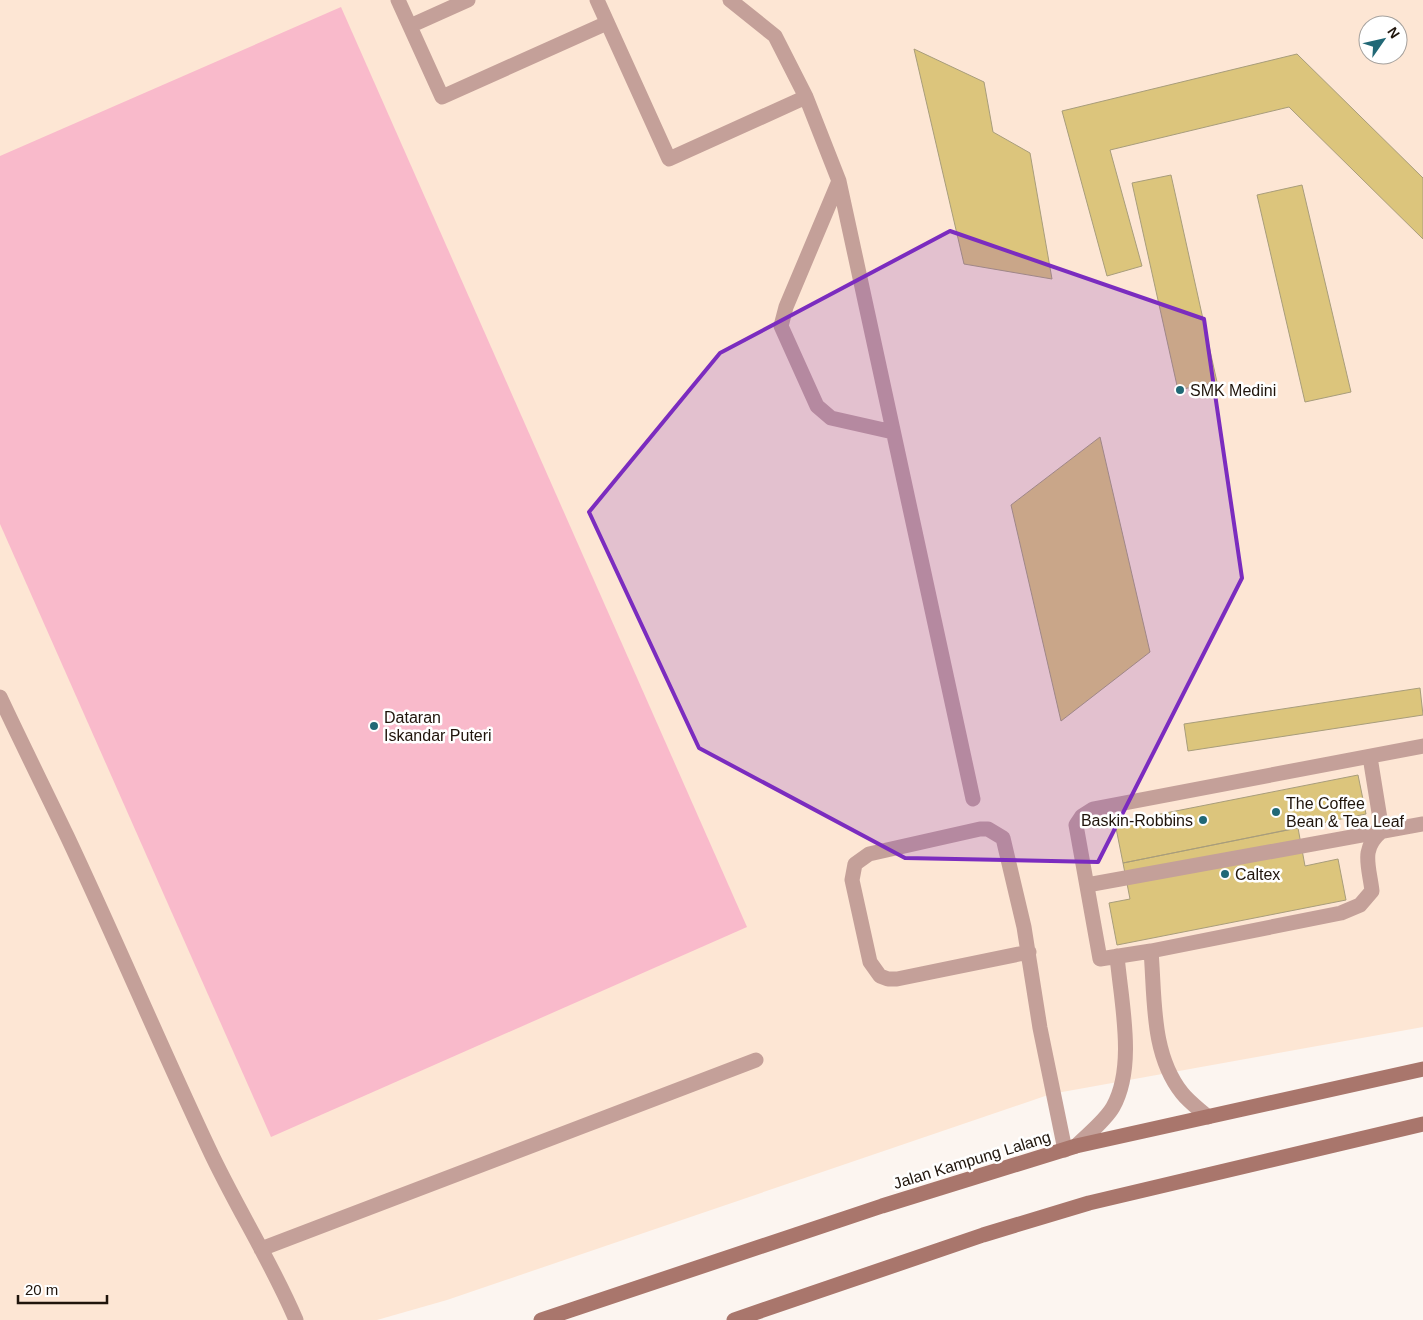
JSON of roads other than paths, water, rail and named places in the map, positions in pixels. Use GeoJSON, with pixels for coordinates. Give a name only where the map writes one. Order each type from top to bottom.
{"type":"FeatureCollection","features":[{"type":"Feature","properties":{"kind":"main road","name":"Jalan Kampung Lalang"},"geometry":{"type":"LineString","coordinates":[[541,1320],[882,1206],[1071,1148],[1423,1069]]}},
{"type":"Feature","properties":{"kind":"main road"},"geometry":{"type":"LineString","coordinates":[[734,1320],[983,1235],[1089,1203],[1423,1124]]}},
{"type":"Feature","properties":{"kind":"lane"},"geometry":{"type":"LineString","coordinates":[[398,0],[442,97],[607,23]]}},
{"type":"Feature","properties":{"kind":"lane"},"geometry":{"type":"LineString","coordinates":[[410,26],[468,0]]}},
{"type":"Feature","properties":{"kind":"lane"},"geometry":{"type":"LineString","coordinates":[[597,0],[669,159],[806,97]]}},
{"type":"Feature","properties":{"kind":"lane"},"geometry":{"type":"LineString","coordinates":[[730,0],[775,36],[806,97],[839,181],[974,799]]}},
{"type":"Feature","properties":{"kind":"lane"},"geometry":{"type":"LineString","coordinates":[[839,181],[786,307],[781,326],[817,406],[831,418],[893,432]]}},
{"type":"Feature","properties":{"kind":"lane"},"geometry":{"type":"LineString","coordinates":[[0,697],[68,837],[150,1024],[208,1148],[284,1292],[296,1320]]}},
{"type":"Feature","properties":{"kind":"lane"},"geometry":{"type":"LineString","coordinates":[[1382,831],[1372,840],[1367,852],[1372,890],[1360,905],[1341,913],[1151,951],[1100,959],[1076,825],[1082,816],[1093,809],[1423,746]]}},
{"type":"Feature","properties":{"kind":"lane"},"geometry":{"type":"LineString","coordinates":[[1370,757],[1382,831]]}},
{"type":"Feature","properties":{"kind":"lane"},"geometry":{"type":"LineString","coordinates":[[1087,885],[1423,824]]}},
{"type":"Feature","properties":{"kind":"lane"},"geometry":{"type":"LineString","coordinates":[[1029,952],[897,978],[888,979],[880,976],[870,962],[852,880],[855,864],[869,854],[980,829],[996,832],[1003,838],[1029,952],[1040,1028],[1071,1148],[1112,1108],[1125,1077],[1125,1042],[1117,956]]}},
{"type":"Feature","properties":{"kind":"lane"},"geometry":{"type":"LineString","coordinates":[[1151,951],[1159,1049],[1168,1072],[1183,1094],[1208,1117]]}},
{"type":"Feature","properties":{"kind":"lane"},"geometry":{"type":"LineString","coordinates":[[260,1249],[756,1060]]}},
{"type":"Feature","properties":{"kind":"place","name":"SMK Medini"},"geometry":{"type":"Point","coordinates":[1180,390]}},
{"type":"Feature","properties":{"kind":"place","name":"Dataran Iskandar Puteri"},"geometry":{"type":"Point","coordinates":[374,726]}},
{"type":"Feature","properties":{"kind":"place","name":"The Coffee Bean & Tea Leaf"},"geometry":{"type":"Point","coordinates":[1276,812]}},
{"type":"Feature","properties":{"kind":"place","name":"Baskin-Robbins"},"geometry":{"type":"Point","coordinates":[1203,820]}},
{"type":"Feature","properties":{"kind":"place","name":"Caltex"},"geometry":{"type":"Point","coordinates":[1225,874]}}]}
